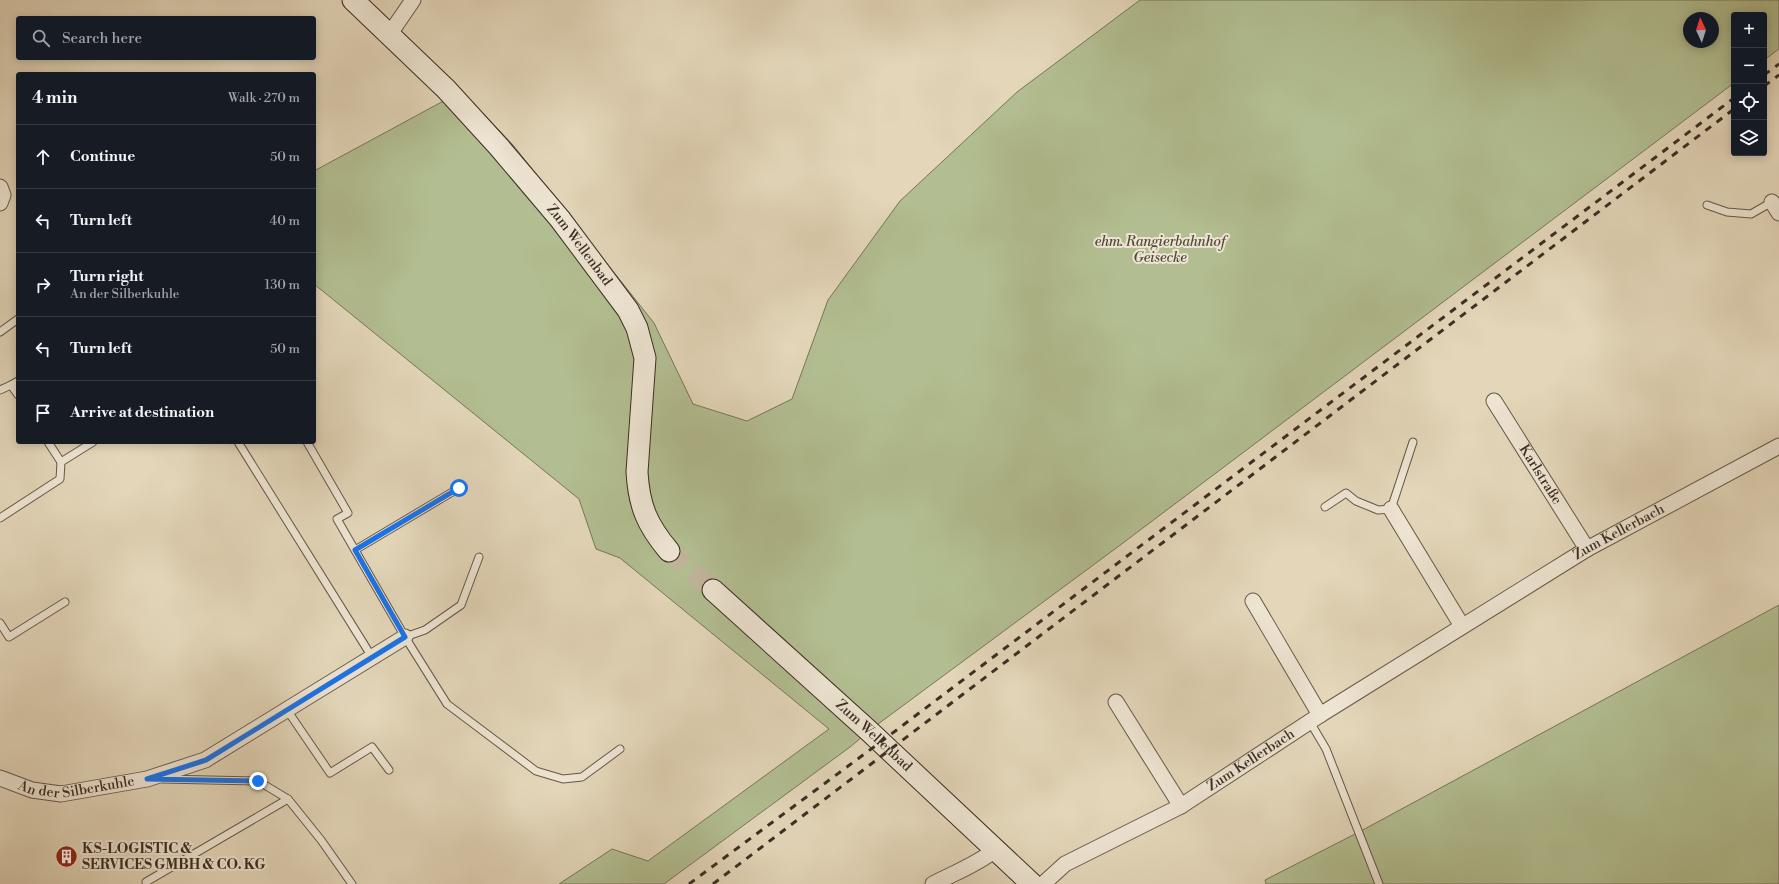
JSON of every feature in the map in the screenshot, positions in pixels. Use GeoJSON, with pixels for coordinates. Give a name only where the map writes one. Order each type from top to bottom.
{"type":"FeatureCollection","features":[{"type":"Feature","properties":{"kind":"main road","name":"Zum Wellenbad"},"geometry":{"type":"LineString","coordinates":[[353,0],[446,89],[514,164],[560,218],[628,310],[637,328],[645,358],[637,472],[638,490],[646,520],[656,536],[669,551]]}},
{"type":"Feature","properties":{"kind":"main road","name":"Zum Wellenbad"},"geometry":{"type":"LineString","coordinates":[[713,590],[869,731],[1032,884]]}},
{"type":"Feature","properties":{"kind":"street"},"geometry":{"type":"LineString","coordinates":[[389,35],[413,0]]}},
{"type":"Feature","properties":{"kind":"street"},"geometry":{"type":"LineString","coordinates":[[0,187],[3,195],[0,203]]}},
{"type":"Feature","properties":{"kind":"street","name":"Karlstraße"},"geometry":{"type":"LineString","coordinates":[[1494,401],[1586,549]]}},
{"type":"Feature","properties":{"kind":"street","name":"Zum Kellerbach"},"geometry":{"type":"LineString","coordinates":[[1043,884],[1065,864],[1181,806],[1315,719],[1586,549],[1779,446]]}},
{"type":"Feature","properties":{"kind":"street"},"geometry":{"type":"LineString","coordinates":[[1391,509],[1462,626]]}},
{"type":"Feature","properties":{"kind":"street"},"geometry":{"type":"LineString","coordinates":[[1253,602],[1315,719]]}},
{"type":"Feature","properties":{"kind":"street","name":"An der Silberkuhle"},"geometry":{"type":"LineString","coordinates":[[0,778],[32,790],[61,794],[147,779],[206,760],[405,637]]}},
{"type":"Feature","properties":{"kind":"street"},"geometry":{"type":"LineString","coordinates":[[1116,702],[1181,806]]}},
{"type":"Feature","properties":{"kind":"street"},"geometry":{"type":"LineString","coordinates":[[942,882],[972,866],[995,850]]}},
{"type":"Feature","properties":{"kind":"lane"},"geometry":{"type":"LineString","coordinates":[[1707,205],[1727,212],[1751,214],[1776,207]]}},
{"type":"Feature","properties":{"kind":"lane"},"geometry":{"type":"LineString","coordinates":[[0,332],[16,320]]}},
{"type":"Feature","properties":{"kind":"lane"},"geometry":{"type":"LineString","coordinates":[[0,390],[16,381]]}},
{"type":"Feature","properties":{"kind":"lane"},"geometry":{"type":"LineString","coordinates":[[11,385],[16,392]]}},
{"type":"Feature","properties":{"kind":"lane"},"geometry":{"type":"LineString","coordinates":[[1325,507],[1346,493],[1356,501],[1378,510],[1391,509],[1413,442]]}},
{"type":"Feature","properties":{"kind":"lane"},"geometry":{"type":"LineString","coordinates":[[0,518],[60,479],[61,462],[49,444]]}},
{"type":"Feature","properties":{"kind":"lane"},"geometry":{"type":"LineString","coordinates":[[61,462],[90,444]]}},
{"type":"Feature","properties":{"kind":"lane"},"geometry":{"type":"LineString","coordinates":[[239,444],[372,657]]}},
{"type":"Feature","properties":{"kind":"lane"},"geometry":{"type":"LineString","coordinates":[[307,444],[348,513],[337,519],[405,637],[447,704],[536,772],[563,779],[582,777],[620,748]]}},
{"type":"Feature","properties":{"kind":"lane"},"geometry":{"type":"LineString","coordinates":[[355,550],[459,488]]}},
{"type":"Feature","properties":{"kind":"lane"},"geometry":{"type":"LineString","coordinates":[[405,637],[425,630],[461,605],[479,557]]}},
{"type":"Feature","properties":{"kind":"lane"},"geometry":{"type":"LineString","coordinates":[[0,623],[9,637],[65,602]]}},
{"type":"Feature","properties":{"kind":"lane"},"geometry":{"type":"LineString","coordinates":[[287,710],[330,773],[372,747],[389,770]]}},
{"type":"Feature","properties":{"kind":"lane"},"geometry":{"type":"LineString","coordinates":[[1315,719],[1379,884]]}},
{"type":"Feature","properties":{"kind":"lane"},"geometry":{"type":"LineString","coordinates":[[147,779],[258,781],[288,799],[321,840],[352,884]]}},
{"type":"Feature","properties":{"kind":"lane"},"geometry":{"type":"LineString","coordinates":[[146,882],[288,799]]}},
{"type":"Feature","properties":{"kind":"green space","name":"ehm. Rangierbahnhof Geisecke"},"geometry":{"type":"Polygon","coordinates":[[[1140,0],[1779,0],[1779,49],[1767,58],[1767,12],[1731,12],[1731,85],[1119,546],[664,884],[559,884],[612,849],[648,861],[829,729],[620,558],[596,549],[579,499],[316,286],[316,170],[462,91],[513,145],[654,323],[693,404],[747,421],[792,399],[828,300],[900,201],[1017,92],[1140,0]]]}},
{"type":"Feature","properties":{"kind":"green space"},"geometry":{"type":"Polygon","coordinates":[[[1779,605],[1779,884],[1266,884],[1265,880],[1359,832],[1779,605]]]}},
{"type":"Feature","properties":{"kind":"tunnel"},"geometry":{"type":"LineString","coordinates":[[669,551],[713,590]]}},
{"type":"Feature","properties":{"kind":"railway"},"geometry":{"type":"LineString","coordinates":[[1767,73],[1779,64]]}},
{"type":"Feature","properties":{"kind":"railway"},"geometry":{"type":"LineString","coordinates":[[1767,84],[1779,75]]}},
{"type":"Feature","properties":{"kind":"railway"},"geometry":{"type":"LineString","coordinates":[[689,884],[886,738],[1731,100]]}},
{"type":"Feature","properties":{"kind":"railway"},"geometry":{"type":"LineString","coordinates":[[713,884],[1731,111]]}},
{"type":"Feature","properties":{"kind":"place","name":"KS-LOGISTIC & SERVICES GMBH & CO. KG"},"geometry":{"type":"Point","coordinates":[67,857]}},
{"type":"Feature","properties":{"kind":"route"},"geometry":{"type":"LineString","coordinates":[[258,781],[147,779],[206,760],[405,637],[355,550],[459,488]]}}]}
